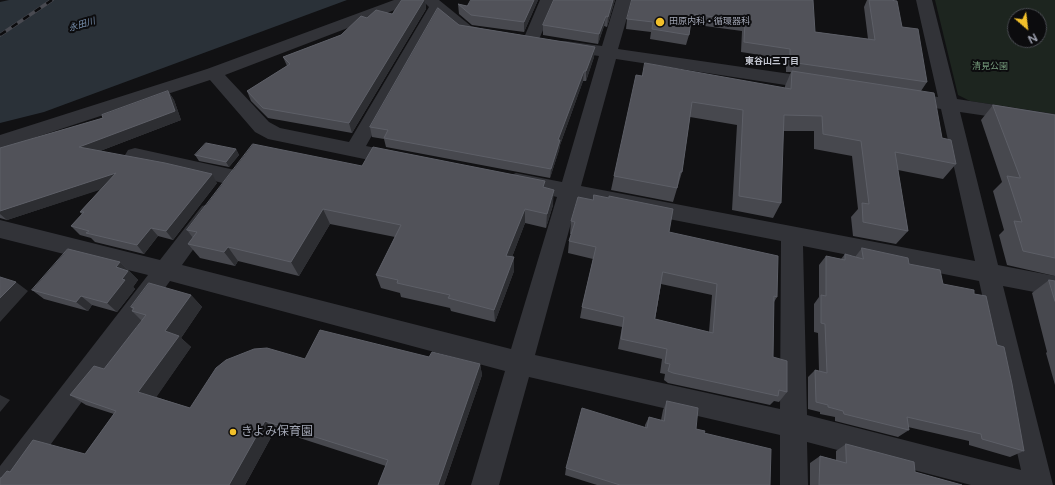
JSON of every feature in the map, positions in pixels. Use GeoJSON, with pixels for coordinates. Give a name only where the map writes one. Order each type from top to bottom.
{"type":"FeatureCollection","features":[{"type":"Feature","properties":{"kind":"street"},"geometry":{"type":"LineString","coordinates":[[0,142],[213,74],[408,0]]}},
{"type":"Feature","properties":{"kind":"street"},"geometry":{"type":"LineString","coordinates":[[529,40],[548,0]]}},
{"type":"Feature","properties":{"kind":"street"},"geometry":{"type":"LineString","coordinates":[[485,485],[624,0]]}},
{"type":"Feature","properties":{"kind":"street"},"geometry":{"type":"LineString","coordinates":[[924,0],[1039,485]]}},
{"type":"Feature","properties":{"kind":"street"},"geometry":{"type":"LineString","coordinates":[[354,150],[434,3],[466,30],[832,86]]}},
{"type":"Feature","properties":{"kind":"street"},"geometry":{"type":"LineString","coordinates":[[3,485],[253,154],[262,127],[213,74]]}},
{"type":"Feature","properties":{"kind":"street"},"geometry":{"type":"LineString","coordinates":[[894,96],[1055,120]]}},
{"type":"Feature","properties":{"kind":"street"},"geometry":{"type":"LineString","coordinates":[[135,155],[253,154],[292,138],[414,162]]}},
{"type":"Feature","properties":{"kind":"street"},"geometry":{"type":"LineString","coordinates":[[498,178],[1055,286]]}},
{"type":"Feature","properties":{"kind":"street"},"geometry":{"type":"LineString","coordinates":[[1,231],[165,270],[519,363],[793,426],[1025,485]]}},
{"type":"Feature","properties":{"kind":"street"},"geometry":{"type":"LineString","coordinates":[[792,235],[794,485]]}},
{"type":"Feature","properties":{"kind":"green space","name":"清見公園"},"geometry":{"type":"Polygon","coordinates":[[[935,0],[1055,0],[1055,114],[970,101],[958,95],[935,0]]]}},
{"type":"Feature","properties":{"kind":"water","name":"永田川"},"geometry":{"type":"Polygon","coordinates":[[[9,0],[347,0],[44,112],[0,123],[0,2],[9,0]]]}},
{"type":"Feature","properties":{"kind":"building"},"geometry":{"type":"Polygon","coordinates":[[[402,0],[424,0],[349,123],[263,108],[247,91],[290,64],[283,57],[341,35],[361,16],[367,18],[376,10],[392,14],[402,0]]]}},
{"type":"Feature","properties":{"kind":"building"},"geometry":{"type":"Polygon","coordinates":[[[471,0],[534,0],[524,22],[471,15],[458,4],[467,6],[471,0]]]}},
{"type":"Feature","properties":{"kind":"building"},"geometry":{"type":"Polygon","coordinates":[[[554,0],[613,0],[608,17],[606,16],[599,34],[543,25],[554,0]]]}},
{"type":"Feature","properties":{"kind":"building"},"geometry":{"type":"Polygon","coordinates":[[[632,0],[813,0],[815,32],[875,40],[869,0],[897,1],[902,27],[918,29],[927,82],[790,62],[790,49],[744,42],[745,21],[692,14],[689,35],[652,29],[653,22],[627,19],[632,0]]]}},
{"type":"Feature","properties":{"kind":"building"},"geometry":{"type":"Polygon","coordinates":[[[438,8],[459,25],[595,47],[586,71],[584,71],[558,140],[560,140],[551,169],[384,138],[388,130],[370,127],[438,8]]]}},
{"type":"Feature","properties":{"kind":"building"},"geometry":{"type":"Polygon","coordinates":[[[645,63],[791,89],[792,71],[934,93],[942,138],[951,140],[956,164],[895,152],[908,231],[863,222],[862,203],[869,204],[861,141],[823,134],[822,116],[784,115],[781,203],[739,196],[743,110],[692,102],[682,172],[680,172],[677,188],[614,176],[636,75],[642,76],[645,63]]]}},
{"type":"Feature","properties":{"kind":"building"},"geometry":{"type":"Polygon","coordinates":[[[168,91],[175,111],[79,147],[165,163],[212,174],[166,231],[151,228],[137,245],[86,233],[89,231],[71,226],[84,212],[80,212],[116,173],[0,211],[0,148],[103,118],[102,115],[168,91]]]}},
{"type":"Feature","properties":{"kind":"building"},"geometry":{"type":"Polygon","coordinates":[[[993,105],[1055,115],[1055,258],[1023,251],[1014,221],[1022,222],[1007,176],[1020,178],[993,105]]]}},
{"type":"Feature","properties":{"kind":"building"},"geometry":{"type":"Polygon","coordinates":[[[206,143],[236,149],[226,162],[195,155],[206,143]]]}},
{"type":"Feature","properties":{"kind":"building"},"geometry":{"type":"Polygon","coordinates":[[[253,144],[362,166],[373,147],[545,181],[543,187],[554,190],[547,214],[525,209],[506,256],[514,257],[494,310],[448,298],[450,295],[397,283],[398,280],[376,275],[401,225],[323,209],[291,262],[228,247],[224,252],[188,244],[197,232],[187,230],[253,144]]]}},
{"type":"Feature","properties":{"kind":"building"},"geometry":{"type":"Polygon","coordinates":[[[594,195],[609,198],[609,196],[673,209],[669,232],[778,256],[777,297],[774,296],[773,357],[787,361],[787,392],[779,390],[778,396],[668,371],[670,364],[665,363],[667,349],[621,339],[624,317],[582,307],[596,247],[569,241],[575,222],[571,221],[578,197],[593,200],[594,195]],[[663,272],[655,319],[713,333],[717,284],[663,272]]]}},
{"type":"Feature","properties":{"kind":"building"},"geometry":{"type":"Polygon","coordinates":[[[862,248],[908,258],[909,264],[940,270],[943,284],[974,290],[974,294],[986,296],[997,345],[1004,347],[1024,451],[982,439],[981,434],[907,417],[909,430],[844,414],[843,411],[816,402],[815,370],[827,373],[825,324],[821,323],[821,295],[826,296],[826,256],[845,260],[845,254],[863,259],[862,248]]]}},
{"type":"Feature","properties":{"kind":"building"},"geometry":{"type":"Polygon","coordinates":[[[68,249],[120,262],[116,267],[128,271],[122,279],[125,280],[107,303],[81,296],[76,302],[32,290],[68,249]]]}},
{"type":"Feature","properties":{"kind":"building"},"geometry":{"type":"Polygon","coordinates":[[[0,277],[16,282],[0,298],[0,277]]]}},
{"type":"Feature","properties":{"kind":"building"},"geometry":{"type":"Polygon","coordinates":[[[1049,280],[1055,281],[1055,301],[1049,280]]]}},
{"type":"Feature","properties":{"kind":"building"},"geometry":{"type":"Polygon","coordinates":[[[149,283],[191,295],[165,331],[179,336],[138,392],[190,408],[216,368],[226,360],[254,349],[267,348],[305,359],[320,330],[429,357],[432,352],[480,364],[438,485],[378,485],[388,460],[265,421],[229,485],[0,485],[0,478],[7,471],[10,472],[33,440],[85,454],[116,411],[70,395],[94,366],[104,369],[146,315],[132,311],[134,308],[131,307],[149,283]]]}},
{"type":"Feature","properties":{"kind":"building"},"geometry":{"type":"Polygon","coordinates":[[[667,401],[698,408],[696,429],[705,431],[704,433],[771,449],[770,485],[620,485],[566,468],[582,408],[647,428],[649,417],[664,421],[667,401]]]}},
{"type":"Feature","properties":{"kind":"building"},"geometry":{"type":"Polygon","coordinates":[[[846,444],[914,462],[915,472],[962,485],[819,485],[820,456],[846,463],[846,444]]]}},
{"type":"Feature","properties":{"kind":"railway"},"geometry":{"type":"LineString","coordinates":[[0,35],[52,0]]}},
{"type":"Feature","properties":{"kind":"place","name":"田原内科・循環器科"},"geometry":{"type":"Point","coordinates":[660,22]}},
{"type":"Feature","properties":{"kind":"place","name":"きよみ保育園"},"geometry":{"type":"Point","coordinates":[233,432]}},
{"type":"Feature","properties":{"kind":"district","name":"東谷山三丁目"},"geometry":{"type":"Point","coordinates":[772,62]}}]}
